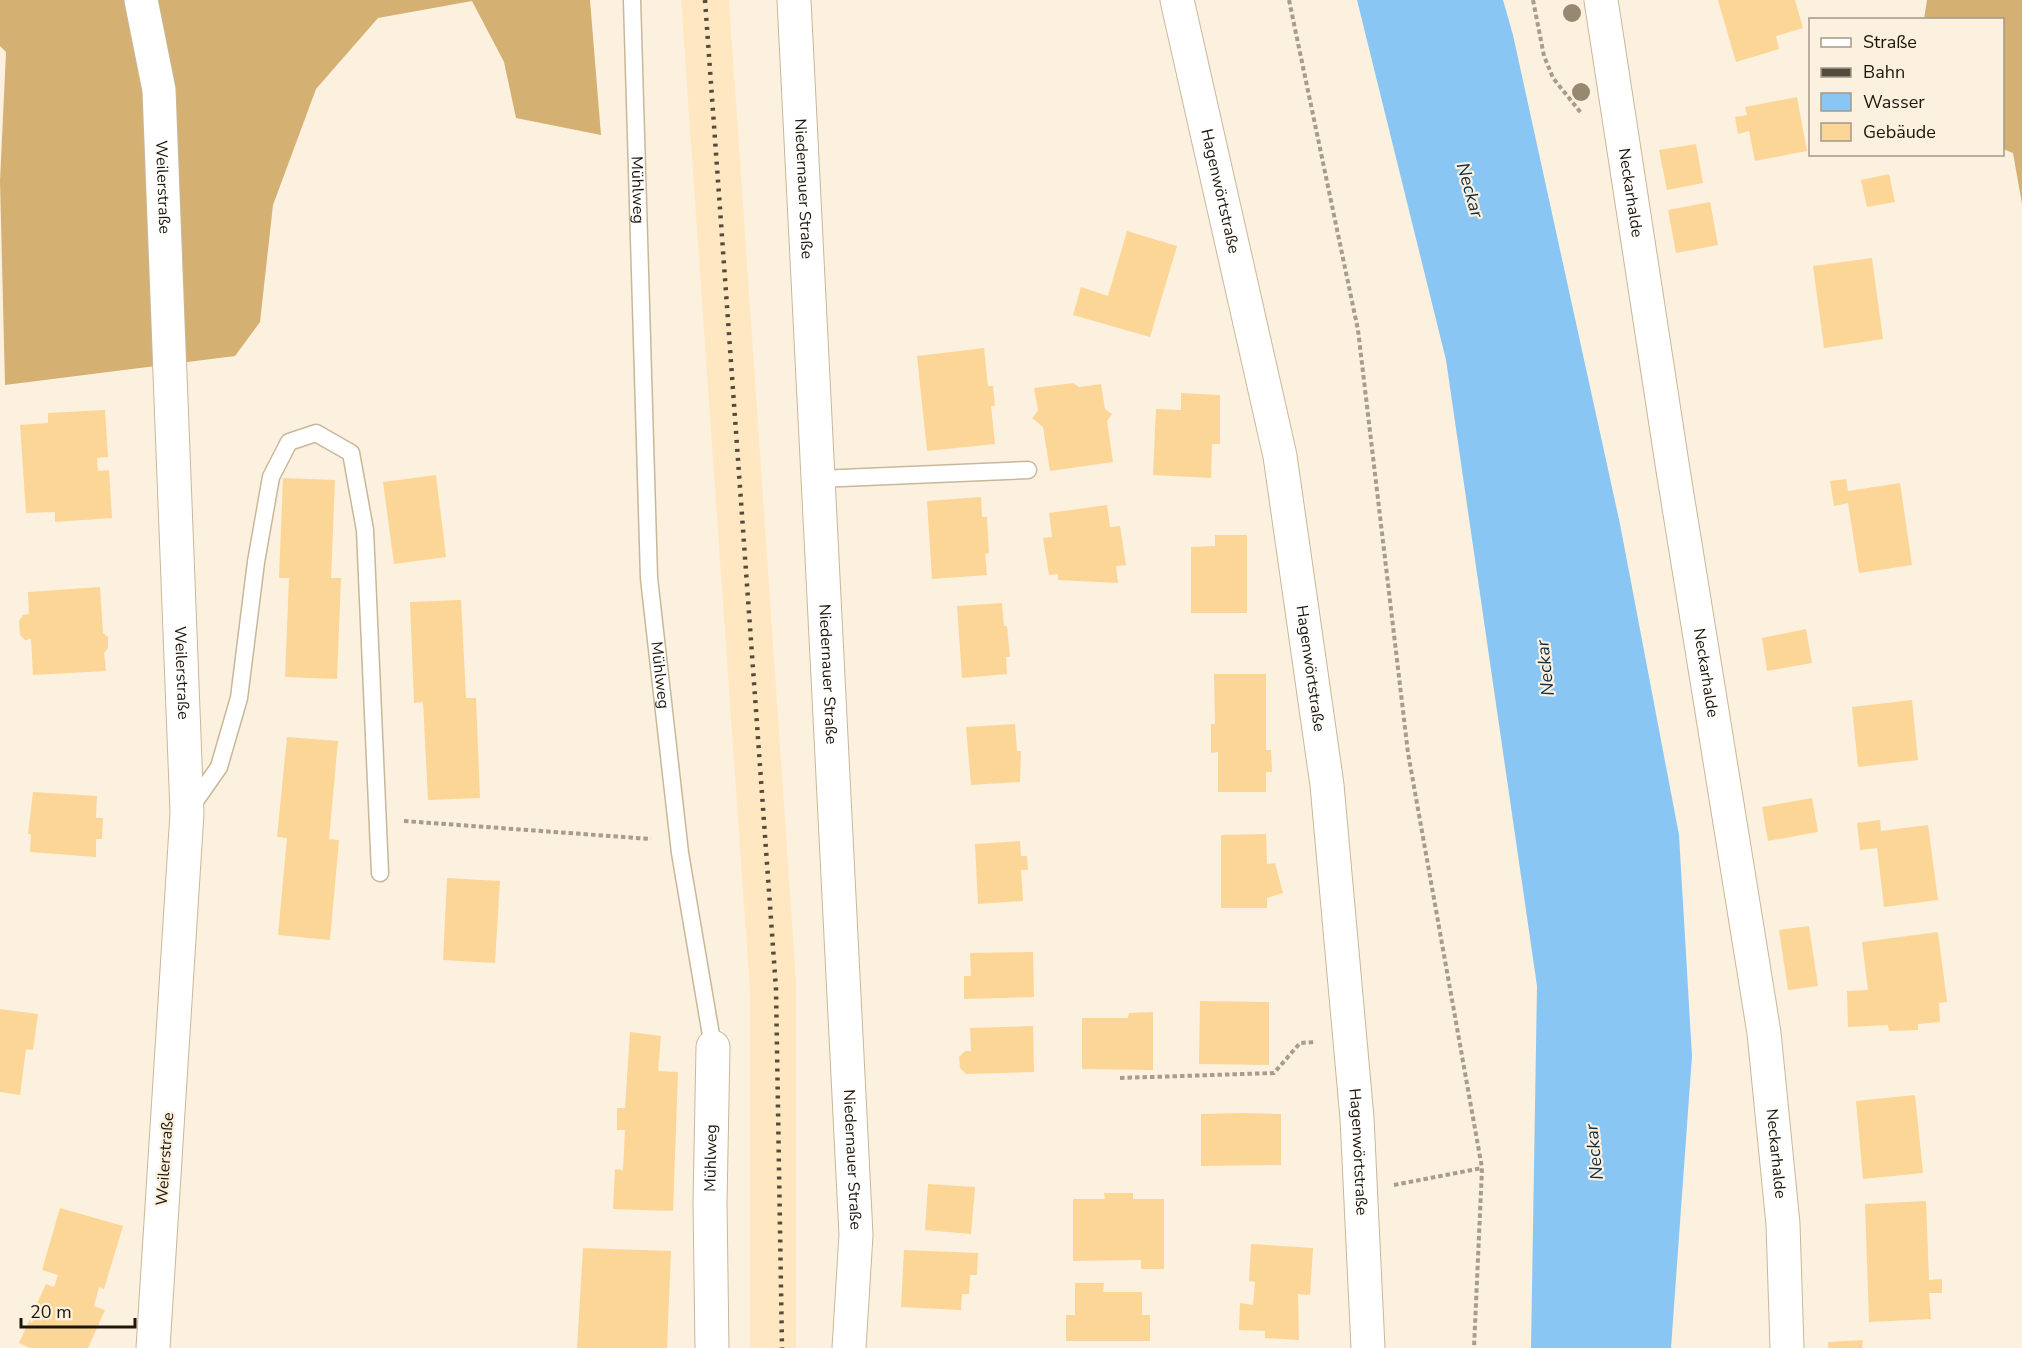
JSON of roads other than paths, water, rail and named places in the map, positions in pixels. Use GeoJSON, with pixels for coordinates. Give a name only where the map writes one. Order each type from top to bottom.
{"type":"FeatureCollection","features":[{"type":"Feature","properties":{"kind":"street","name":"Weilerstraße"},"geometry":{"type":"LineString","coordinates":[[141,0],[159,90],[187,813],[153,1348]]}},
{"type":"Feature","properties":{"kind":"street","name":"Niedernauer Straße"},"geometry":{"type":"LineString","coordinates":[[794,0],[856,1235],[849,1348]]}},
{"type":"Feature","properties":{"kind":"street","name":"Hagenwörtstraße"},"geometry":{"type":"LineString","coordinates":[[1177,0],[1280,456],[1327,785],[1350,1039],[1368,1348]]}},
{"type":"Feature","properties":{"kind":"street","name":"Neckarhalde"},"geometry":{"type":"LineString","coordinates":[[1601,0],[1673,470],[1764,1033],[1784,1224],[1787,1348]]}},
{"type":"Feature","properties":{"kind":"street","name":"Mühlweg"},"geometry":{"type":"LineString","coordinates":[[712,1348],[710,1192],[713,1047]]}},
{"type":"Feature","properties":{"kind":"lane","name":"Mühlweg"},"geometry":{"type":"LineString","coordinates":[[632,0],[649,578],[679,841],[713,1047]]}},
{"type":"Feature","properties":{"kind":"lane"},"geometry":{"type":"LineString","coordinates":[[187,813],[219,767],[239,698],[256,562],[271,477],[289,442],[316,433],[351,453],[365,530],[380,873]]}},
{"type":"Feature","properties":{"kind":"lane"},"geometry":{"type":"LineString","coordinates":[[818,479],[1028,470]]}},
{"type":"Feature","properties":{"kind":"water","name":"Neckar"},"geometry":{"type":"Polygon","coordinates":[[[1357,0],[1503,0],[1513,35],[1620,524],[1679,835],[1692,1056],[1671,1348],[1531,1348],[1537,986],[1446,360],[1357,0]]]}},
{"type":"Feature","properties":{"kind":"railway"},"geometry":{"type":"LineString","coordinates":[[705,0],[776,989],[782,1348]]}}]}
